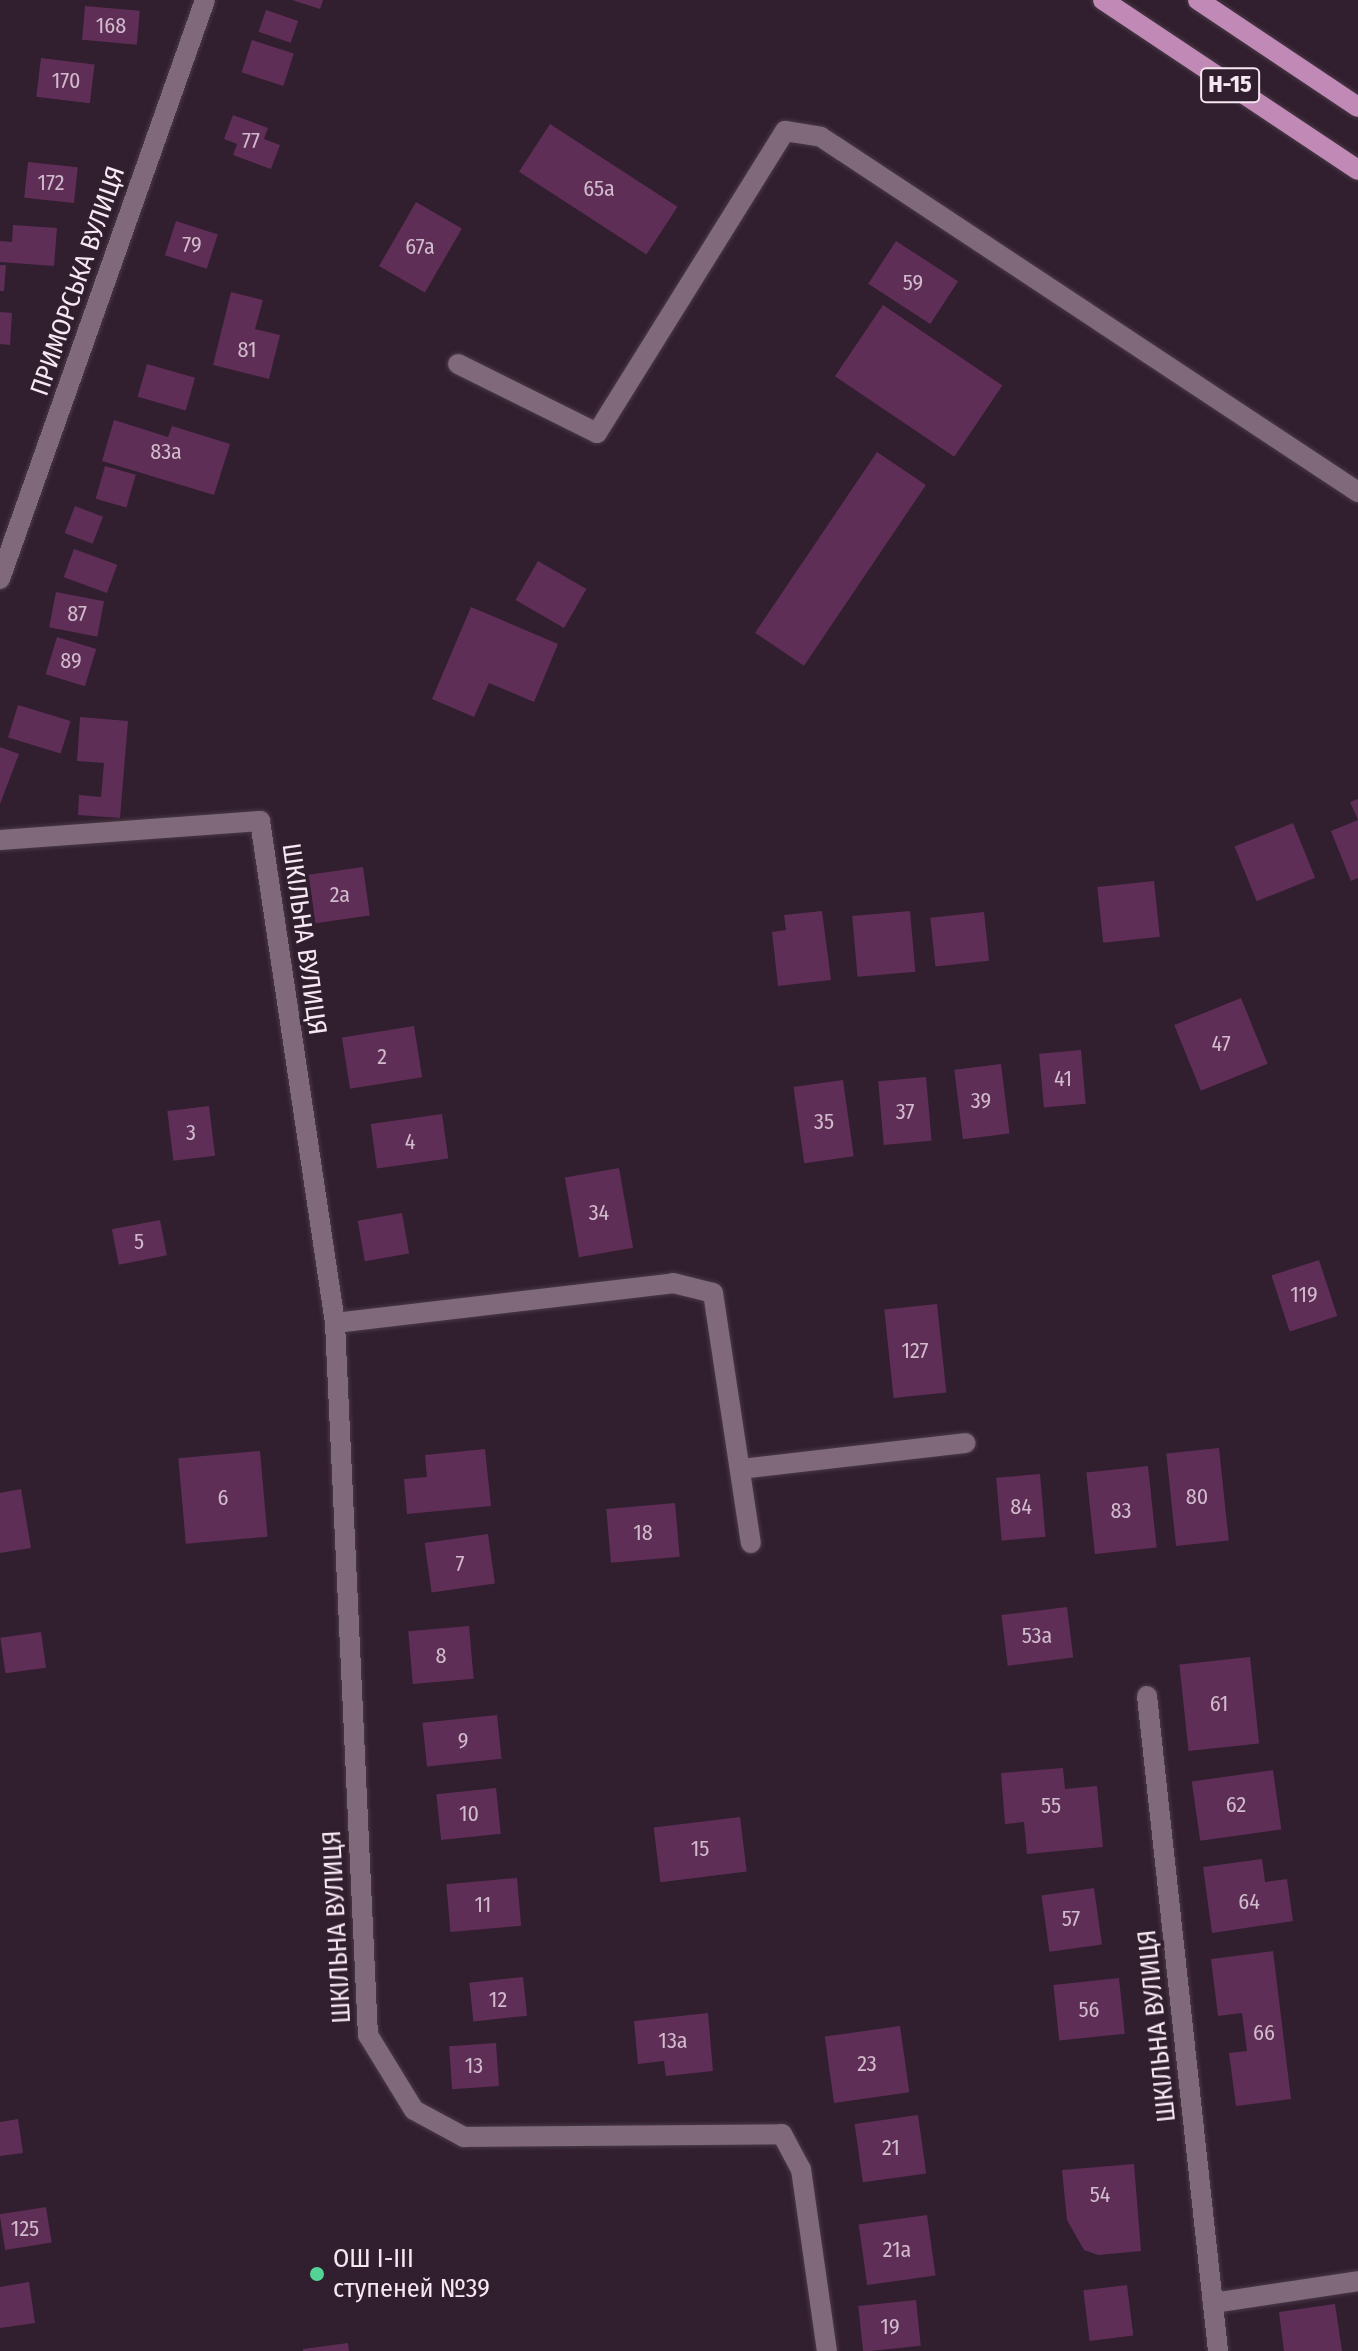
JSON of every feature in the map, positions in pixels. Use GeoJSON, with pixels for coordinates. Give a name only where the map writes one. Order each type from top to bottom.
{"type":"FeatureCollection","features":[{"type":"Feature","properties":{"kind":"main road","name":"Н-15"},"geometry":{"type":"LineString","coordinates":[[1103,0],[1358,170]]}},
{"type":"Feature","properties":{"kind":"main road","name":"Н-15"},"geometry":{"type":"LineString","coordinates":[[1198,0],[1358,107]]}},
{"type":"Feature","properties":{"kind":"street","name":"ПРИМОРСЬКА ВУЛИЦЯ"},"geometry":{"type":"LineString","coordinates":[[0,579],[205,0]]}},
{"type":"Feature","properties":{"kind":"street"},"geometry":{"type":"LineString","coordinates":[[458,364],[597,433],[785,131],[821,137],[1358,492]]}},
{"type":"Feature","properties":{"kind":"street","name":"ШКІЛЬНА ВУЛИЦЯ"},"geometry":{"type":"LineString","coordinates":[[0,840],[260,821],[335,1323],[368,2035],[414,2110],[464,2137],[782,2134],[801,2169],[827,2351]]}},
{"type":"Feature","properties":{"kind":"street"},"geometry":{"type":"LineString","coordinates":[[335,1323],[673,1283],[713,1293],[751,1543]]}},
{"type":"Feature","properties":{"kind":"street"},"geometry":{"type":"LineString","coordinates":[[741,1469],[966,1443]]}},
{"type":"Feature","properties":{"kind":"street","name":"ШКІЛЬНА ВУЛИЦЯ"},"geometry":{"type":"LineString","coordinates":[[1147,1696],[1218,2351]]}},
{"type":"Feature","properties":{"kind":"street"},"geometry":{"type":"LineString","coordinates":[[1213,2303],[1358,2281]]}},
{"type":"Feature","properties":{"kind":"building"},"geometry":{"type":"Polygon","coordinates":[[[292,0],[323,0],[320,9],[292,0]]]}},
{"type":"Feature","properties":{"kind":"building"},"geometry":{"type":"Polygon","coordinates":[[[85,6],[140,11],[137,45],[82,40],[85,6]]]}},
{"type":"Feature","properties":{"kind":"building"},"geometry":{"type":"Polygon","coordinates":[[[266,10],[298,21],[291,43],[259,32],[266,10]]]}},
{"type":"Feature","properties":{"kind":"building"},"geometry":{"type":"Polygon","coordinates":[[[252,40],[294,54],[283,86],[241,72],[252,40]]]}},
{"type":"Feature","properties":{"kind":"building"},"geometry":{"type":"Polygon","coordinates":[[[41,58],[95,65],[90,103],[36,97],[41,58]]]}},
{"type":"Feature","properties":{"kind":"building"},"geometry":{"type":"Polygon","coordinates":[[[233,115],[268,128],[264,139],[280,145],[271,169],[233,155],[237,144],[224,139],[233,115]]]}},
{"type":"Feature","properties":{"kind":"building"},"geometry":{"type":"Polygon","coordinates":[[[550,124],[677,207],[646,255],[519,172],[550,124]]]}},
{"type":"Feature","properties":{"kind":"building"},"geometry":{"type":"Polygon","coordinates":[[[28,162],[78,167],[74,203],[24,198],[28,162]]]}},
{"type":"Feature","properties":{"kind":"building"},"geometry":{"type":"Polygon","coordinates":[[[416,202],[462,228],[425,293],[379,266],[416,202]]]}},
{"type":"Feature","properties":{"kind":"building"},"geometry":{"type":"Polygon","coordinates":[[[176,221],[218,235],[207,269],[165,255],[176,221]]]}},
{"type":"Feature","properties":{"kind":"building"},"geometry":{"type":"Polygon","coordinates":[[[13,225],[57,228],[54,266],[0,262],[0,241],[12,242],[13,225]]]}},
{"type":"Feature","properties":{"kind":"building"},"geometry":{"type":"Polygon","coordinates":[[[896,241],[958,281],[930,324],[868,284],[896,241]]]}},
{"type":"Feature","properties":{"kind":"building"},"geometry":{"type":"Polygon","coordinates":[[[0,265],[6,265],[4,291],[0,291],[0,265]]]}},
{"type":"Feature","properties":{"kind":"building"},"geometry":{"type":"Polygon","coordinates":[[[231,292],[263,300],[255,329],[280,335],[269,379],[213,365],[231,292]]]}},
{"type":"Feature","properties":{"kind":"building"},"geometry":{"type":"Polygon","coordinates":[[[883,305],[1002,386],[954,457],[835,376],[883,305]]]}},
{"type":"Feature","properties":{"kind":"building"},"geometry":{"type":"Polygon","coordinates":[[[0,312],[12,313],[10,345],[0,344],[0,312]]]}},
{"type":"Feature","properties":{"kind":"building"},"geometry":{"type":"Polygon","coordinates":[[[147,364],[195,378],[186,410],[138,397],[147,364]]]}},
{"type":"Feature","properties":{"kind":"building"},"geometry":{"type":"Polygon","coordinates":[[[114,420],[168,437],[172,426],[230,444],[214,495],[102,461],[114,420]]]}},
{"type":"Feature","properties":{"kind":"building"},"geometry":{"type":"Polygon","coordinates":[[[877,452],[926,485],[804,666],[755,633],[877,452]]]}},
{"type":"Feature","properties":{"kind":"building"},"geometry":{"type":"Polygon","coordinates":[[[105,466],[136,475],[126,508],[96,499],[105,466]]]}},
{"type":"Feature","properties":{"kind":"building"},"geometry":{"type":"Polygon","coordinates":[[[75,506],[103,517],[93,544],[65,533],[75,506]]]}},
{"type":"Feature","properties":{"kind":"building"},"geometry":{"type":"Polygon","coordinates":[[[74,549],[117,565],[107,593],[64,577],[74,549]]]}},
{"type":"Feature","properties":{"kind":"building"},"geometry":{"type":"Polygon","coordinates":[[[538,561],[586,589],[564,628],[516,600],[538,561]]]}},
{"type":"Feature","properties":{"kind":"building"},"geometry":{"type":"Polygon","coordinates":[[[56,592],[104,601],[97,637],[49,627],[56,592]]]}},
{"type":"Feature","properties":{"kind":"building"},"geometry":{"type":"Polygon","coordinates":[[[471,607],[558,644],[534,702],[489,683],[474,717],[432,699],[471,607]]]}},
{"type":"Feature","properties":{"kind":"building"},"geometry":{"type":"Polygon","coordinates":[[[57,637],[96,649],[85,686],[46,674],[57,637]]]}},
{"type":"Feature","properties":{"kind":"building"},"geometry":{"type":"Polygon","coordinates":[[[18,705],[71,721],[61,754],[8,738],[18,705]]]}},
{"type":"Feature","properties":{"kind":"building"},"geometry":{"type":"Polygon","coordinates":[[[80,717],[128,721],[120,818],[78,815],[79,795],[101,797],[104,763],[77,761],[80,717]]]}},
{"type":"Feature","properties":{"kind":"building"},"geometry":{"type":"Polygon","coordinates":[[[0,747],[19,754],[0,804],[0,747]]]}},
{"type":"Feature","properties":{"kind":"building"},"geometry":{"type":"Polygon","coordinates":[[[1358,799],[1358,820],[1350,802],[1358,799]]]}},
{"type":"Feature","properties":{"kind":"building"},"geometry":{"type":"Polygon","coordinates":[[[1358,820],[1358,878],[1351,881],[1331,831],[1358,820]]]}},
{"type":"Feature","properties":{"kind":"building"},"geometry":{"type":"Polygon","coordinates":[[[1293,823],[1315,878],[1257,901],[1235,847],[1293,823]]]}},
{"type":"Feature","properties":{"kind":"building"},"geometry":{"type":"Polygon","coordinates":[[[363,867],[370,916],[315,923],[309,875],[363,867]]]}},
{"type":"Feature","properties":{"kind":"building"},"geometry":{"type":"Polygon","coordinates":[[[1154,881],[1160,937],[1103,943],[1097,887],[1154,881]]]}},
{"type":"Feature","properties":{"kind":"building"},"geometry":{"type":"Polygon","coordinates":[[[822,911],[831,980],[778,986],[772,932],[786,930],[784,915],[822,911]]]}},
{"type":"Feature","properties":{"kind":"building"},"geometry":{"type":"Polygon","coordinates":[[[910,911],[915,972],[858,977],[852,916],[910,911]]]}},
{"type":"Feature","properties":{"kind":"building"},"geometry":{"type":"Polygon","coordinates":[[[984,912],[989,961],[935,966],[930,918],[984,912]]]}},
{"type":"Feature","properties":{"kind":"building"},"geometry":{"type":"Polygon","coordinates":[[[1241,998],[1268,1064],[1201,1091],[1174,1025],[1241,998]]]}},
{"type":"Feature","properties":{"kind":"building"},"geometry":{"type":"Polygon","coordinates":[[[414,1026],[422,1077],[350,1089],[342,1037],[414,1026]]]}},
{"type":"Feature","properties":{"kind":"building"},"geometry":{"type":"Polygon","coordinates":[[[1081,1050],[1086,1104],[1044,1107],[1039,1054],[1081,1050]]]}},
{"type":"Feature","properties":{"kind":"building"},"geometry":{"type":"Polygon","coordinates":[[[1001,1064],[1010,1133],[963,1139],[954,1070],[1001,1064]]]}},
{"type":"Feature","properties":{"kind":"building"},"geometry":{"type":"Polygon","coordinates":[[[926,1077],[932,1141],[884,1145],[878,1081],[926,1077]]]}},
{"type":"Feature","properties":{"kind":"building"},"geometry":{"type":"Polygon","coordinates":[[[843,1080],[854,1156],[804,1163],[793,1087],[843,1080]]]}},
{"type":"Feature","properties":{"kind":"building"},"geometry":{"type":"Polygon","coordinates":[[[209,1106],[215,1156],[173,1161],[167,1111],[209,1106]]]}},
{"type":"Feature","properties":{"kind":"building"},"geometry":{"type":"Polygon","coordinates":[[[442,1114],[448,1159],[377,1169],[371,1124],[442,1114]]]}},
{"type":"Feature","properties":{"kind":"building"},"geometry":{"type":"Polygon","coordinates":[[[619,1168],[633,1248],[579,1257],[565,1178],[619,1168]]]}},
{"type":"Feature","properties":{"kind":"building"},"geometry":{"type":"Polygon","coordinates":[[[402,1213],[409,1253],[365,1261],[358,1221],[402,1213]]]}},
{"type":"Feature","properties":{"kind":"building"},"geometry":{"type":"Polygon","coordinates":[[[160,1220],[167,1255],[119,1265],[112,1229],[160,1220]]]}},
{"type":"Feature","properties":{"kind":"building"},"geometry":{"type":"Polygon","coordinates":[[[1319,1260],[1337,1316],[1290,1332],[1271,1275],[1319,1260]]]}},
{"type":"Feature","properties":{"kind":"building"},"geometry":{"type":"Polygon","coordinates":[[[937,1304],[946,1393],[894,1398],[884,1310],[937,1304]]]}},
{"type":"Feature","properties":{"kind":"building"},"geometry":{"type":"Polygon","coordinates":[[[1219,1448],[1229,1540],[1176,1546],[1166,1454],[1219,1448]]]}},
{"type":"Feature","properties":{"kind":"building"},"geometry":{"type":"Polygon","coordinates":[[[485,1449],[491,1506],[407,1514],[404,1479],[427,1477],[425,1455],[485,1449]]]}},
{"type":"Feature","properties":{"kind":"building"},"geometry":{"type":"Polygon","coordinates":[[[260,1451],[267,1537],[186,1544],[178,1458],[260,1451]]]}},
{"type":"Feature","properties":{"kind":"building"},"geometry":{"type":"Polygon","coordinates":[[[1148,1466],[1157,1548],[1095,1554],[1086,1472],[1148,1466]]]}},
{"type":"Feature","properties":{"kind":"building"},"geometry":{"type":"Polygon","coordinates":[[[1040,1474],[1045,1537],[1002,1541],[996,1478],[1040,1474]]]}},
{"type":"Feature","properties":{"kind":"building"},"geometry":{"type":"Polygon","coordinates":[[[21,1489],[31,1548],[0,1553],[0,1493],[21,1489]]]}},
{"type":"Feature","properties":{"kind":"building"},"geometry":{"type":"Polygon","coordinates":[[[675,1503],[680,1557],[611,1563],[606,1509],[675,1503]]]}},
{"type":"Feature","properties":{"kind":"building"},"geometry":{"type":"Polygon","coordinates":[[[488,1534],[495,1584],[432,1592],[425,1543],[488,1534]]]}},
{"type":"Feature","properties":{"kind":"building"},"geometry":{"type":"Polygon","coordinates":[[[1067,1607],[1073,1658],[1008,1666],[1001,1615],[1067,1607]]]}},
{"type":"Feature","properties":{"kind":"building"},"geometry":{"type":"Polygon","coordinates":[[[469,1626],[474,1679],[413,1684],[408,1631],[469,1626]]]}},
{"type":"Feature","properties":{"kind":"building"},"geometry":{"type":"Polygon","coordinates":[[[41,1632],[46,1668],[5,1673],[0,1638],[41,1632]]]}},
{"type":"Feature","properties":{"kind":"building"},"geometry":{"type":"Polygon","coordinates":[[[1250,1657],[1259,1744],[1188,1751],[1179,1664],[1250,1657]]]}},
{"type":"Feature","properties":{"kind":"building"},"geometry":{"type":"Polygon","coordinates":[[[497,1715],[502,1759],[427,1767],[422,1723],[497,1715]]]}},
{"type":"Feature","properties":{"kind":"building"},"geometry":{"type":"Polygon","coordinates":[[[1063,1768],[1065,1789],[1097,1786],[1103,1847],[1027,1854],[1024,1822],[1005,1824],[1001,1773],[1063,1768]]]}},
{"type":"Feature","properties":{"kind":"building"},"geometry":{"type":"Polygon","coordinates":[[[1273,1770],[1281,1829],[1200,1841],[1192,1781],[1273,1770]]]}},
{"type":"Feature","properties":{"kind":"building"},"geometry":{"type":"Polygon","coordinates":[[[496,1788],[501,1834],[441,1840],[436,1794],[496,1788]]]}},
{"type":"Feature","properties":{"kind":"building"},"geometry":{"type":"Polygon","coordinates":[[[740,1817],[747,1872],[660,1882],[654,1828],[740,1817]]]}},
{"type":"Feature","properties":{"kind":"building"},"geometry":{"type":"Polygon","coordinates":[[[1262,1859],[1265,1882],[1287,1879],[1293,1921],[1212,1933],[1203,1867],[1262,1859]]]}},
{"type":"Feature","properties":{"kind":"building"},"geometry":{"type":"Polygon","coordinates":[[[517,1878],[521,1926],[450,1932],[446,1884],[517,1878]]]}},
{"type":"Feature","properties":{"kind":"building"},"geometry":{"type":"Polygon","coordinates":[[[1094,1888],[1102,1944],[1049,1952],[1042,1895],[1094,1888]]]}},
{"type":"Feature","properties":{"kind":"building"},"geometry":{"type":"Polygon","coordinates":[[[1273,1951],[1291,2099],[1236,2106],[1229,2053],[1247,2051],[1242,2013],[1218,2016],[1211,1959],[1273,1951]]]}},
{"type":"Feature","properties":{"kind":"building"},"geometry":{"type":"Polygon","coordinates":[[[523,1977],[527,2016],[473,2021],[469,1983],[523,1977]]]}},
{"type":"Feature","properties":{"kind":"building"},"geometry":{"type":"Polygon","coordinates":[[[1119,1978],[1125,2034],[1059,2041],[1053,1985],[1119,1978]]]}},
{"type":"Feature","properties":{"kind":"building"},"geometry":{"type":"Polygon","coordinates":[[[708,2013],[713,2071],[666,2076],[664,2061],[638,2064],[634,2021],[708,2013]]]}},
{"type":"Feature","properties":{"kind":"building"},"geometry":{"type":"Polygon","coordinates":[[[900,2026],[909,2092],[834,2103],[825,2037],[900,2026]]]}},
{"type":"Feature","properties":{"kind":"building"},"geometry":{"type":"Polygon","coordinates":[[[496,2043],[499,2086],[452,2089],[449,2046],[496,2043]]]}},
{"type":"Feature","properties":{"kind":"building"},"geometry":{"type":"Polygon","coordinates":[[[918,2115],[926,2173],[863,2182],[855,2124],[918,2115]]]}},
{"type":"Feature","properties":{"kind":"building"},"geometry":{"type":"Polygon","coordinates":[[[18,2119],[23,2153],[0,2156],[0,2122],[18,2119]]]}},
{"type":"Feature","properties":{"kind":"building"},"geometry":{"type":"Polygon","coordinates":[[[1134,2164],[1141,2251],[1098,2255],[1084,2250],[1067,2220],[1062,2170],[1134,2164]]]}},
{"type":"Feature","properties":{"kind":"building"},"geometry":{"type":"Polygon","coordinates":[[[46,2207],[52,2243],[5,2250],[0,2214],[46,2207]]]}},
{"type":"Feature","properties":{"kind":"building"},"geometry":{"type":"Polygon","coordinates":[[[927,2215],[935,2275],[867,2285],[859,2225],[927,2215]]]}},
{"type":"Feature","properties":{"kind":"building"},"geometry":{"type":"Polygon","coordinates":[[[29,2282],[35,2323],[0,2328],[0,2287],[29,2282]]]}},
{"type":"Feature","properties":{"kind":"building"},"geometry":{"type":"Polygon","coordinates":[[[1127,2285],[1133,2336],[1090,2341],[1083,2290],[1127,2285]]]}},
{"type":"Feature","properties":{"kind":"building"},"geometry":{"type":"Polygon","coordinates":[[[916,2300],[921,2346],[863,2351],[858,2306],[916,2300]]]}},
{"type":"Feature","properties":{"kind":"building"},"geometry":{"type":"Polygon","coordinates":[[[1335,2304],[1342,2351],[1284,2351],[1279,2312],[1335,2304]]]}},
{"type":"Feature","properties":{"kind":"building"},"geometry":{"type":"Polygon","coordinates":[[[348,2343],[349,2351],[303,2351],[303,2349],[348,2343]]]}},
{"type":"Feature","properties":{"kind":"place","name":"ОШ I-III ступеней №39"},"geometry":{"type":"Point","coordinates":[317,2274]}}]}
